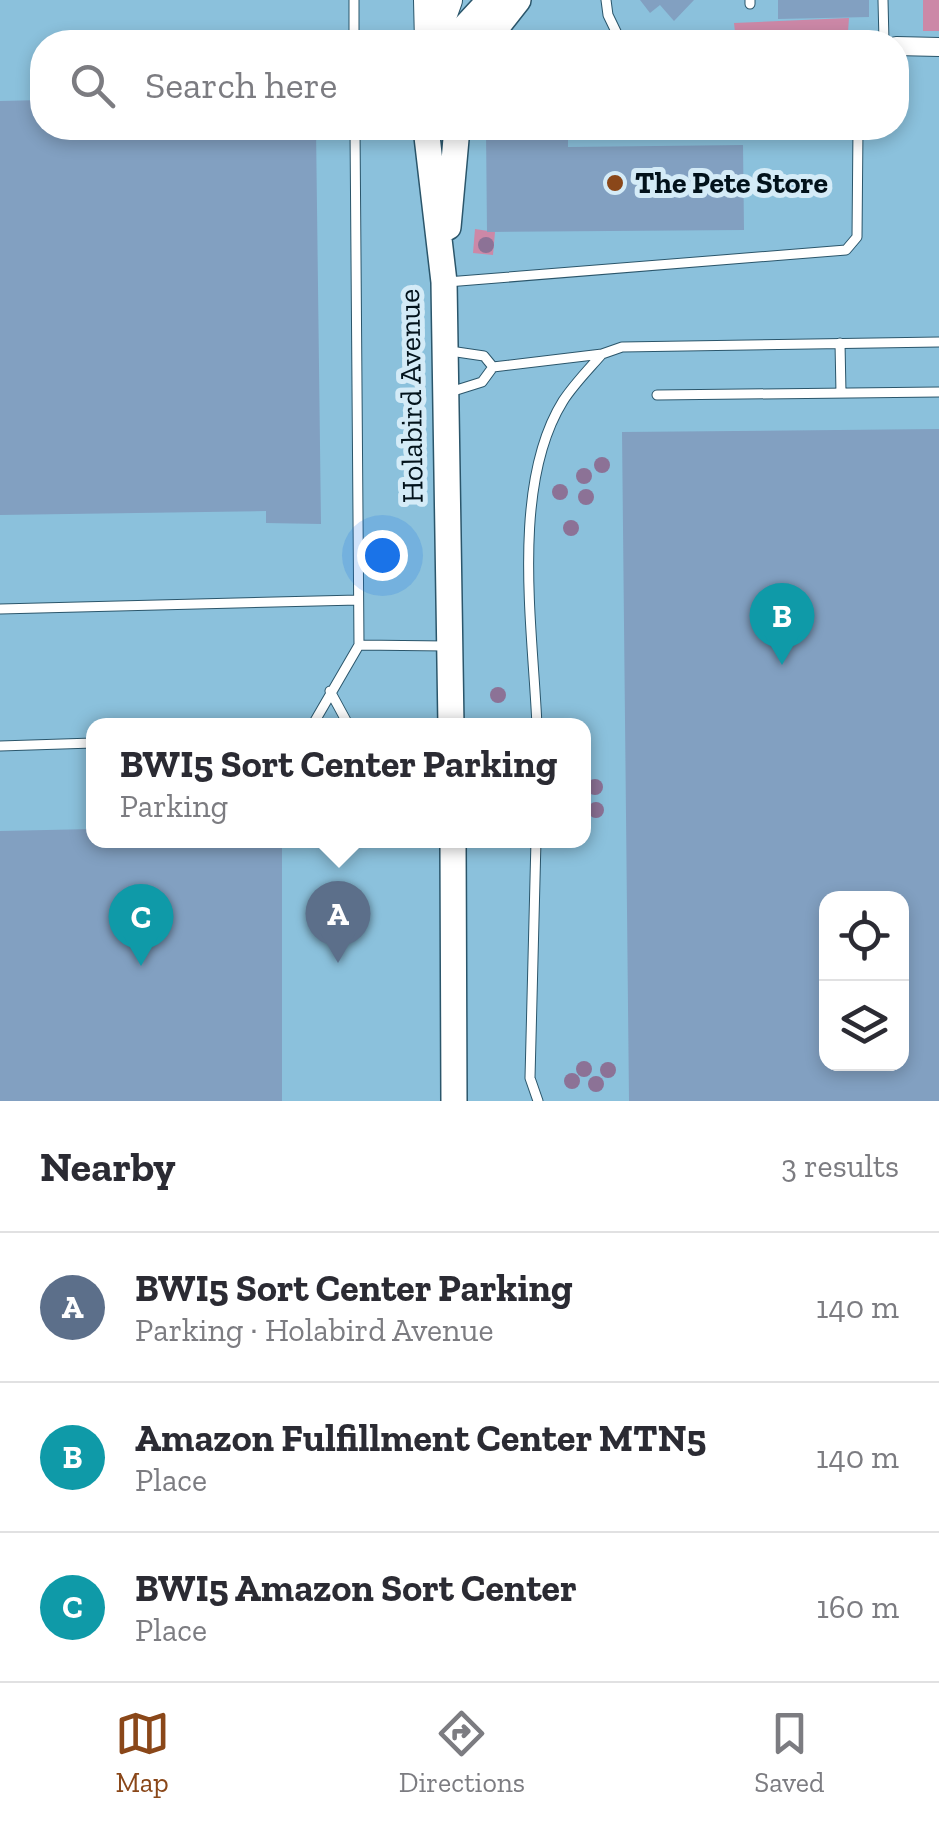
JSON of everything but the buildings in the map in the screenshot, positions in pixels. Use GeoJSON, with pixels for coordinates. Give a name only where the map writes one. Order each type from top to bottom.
{"type":"FeatureCollection","features":[{"type":"Feature","properties":{"kind":"highway"},"geometry":{"type":"LineString","coordinates":[[436,30],[447,0]]}},
{"type":"Feature","properties":{"kind":"main road"},"geometry":{"type":"LineString","coordinates":[[463,30],[490,0]]}},
{"type":"Feature","properties":{"kind":"main road"},"geometry":{"type":"LineString","coordinates":[[495,30],[518,0]]}},
{"type":"Feature","properties":{"kind":"main road","name":"Holabird Avenue"},"geometry":{"type":"LineString","coordinates":[[429,140],[444,282],[451,718]]}},
{"type":"Feature","properties":{"kind":"main road"},"geometry":{"type":"LineString","coordinates":[[444,282],[456,140]]}},
{"type":"Feature","properties":{"kind":"main road"},"geometry":{"type":"LineString","coordinates":[[453,848],[454,1101]]}},
{"type":"Feature","properties":{"kind":"street"},"geometry":{"type":"LineString","coordinates":[[424,0],[424,30]]}},
{"type":"Feature","properties":{"kind":"street"},"geometry":{"type":"LineString","coordinates":[[909,46],[939,47]]}},
{"type":"Feature","properties":{"kind":"lane"},"geometry":{"type":"LineString","coordinates":[[354,0],[354,30]]}},
{"type":"Feature","properties":{"kind":"lane"},"geometry":{"type":"LineString","coordinates":[[606,0],[615,30]]}},
{"type":"Feature","properties":{"kind":"lane"},"geometry":{"type":"LineString","coordinates":[[883,0],[884,30]]}},
{"type":"Feature","properties":{"kind":"lane"},"geometry":{"type":"LineString","coordinates":[[316,718],[330,692],[344,677],[359,645],[354,140]]}},
{"type":"Feature","properties":{"kind":"lane"},"geometry":{"type":"LineString","coordinates":[[444,282],[846,250],[857,237],[858,140]]}},
{"type":"Feature","properties":{"kind":"lane"},"geometry":{"type":"LineString","coordinates":[[840,342],[841,393]]}},
{"type":"Feature","properties":{"kind":"lane"},"geometry":{"type":"LineString","coordinates":[[444,394],[471,388],[493,367],[602,354],[622,347],[939,342]]}},
{"type":"Feature","properties":{"kind":"lane"},"geometry":{"type":"LineString","coordinates":[[444,350],[484,356],[493,367]]}},
{"type":"Feature","properties":{"kind":"lane"},"geometry":{"type":"LineString","coordinates":[[537,718],[531,576],[532,498],[538,462],[562,402],[602,354]]}},
{"type":"Feature","properties":{"kind":"lane"},"geometry":{"type":"LineString","coordinates":[[657,395],[939,392]]}},
{"type":"Feature","properties":{"kind":"lane"},"geometry":{"type":"LineString","coordinates":[[0,609],[358,600]]}},
{"type":"Feature","properties":{"kind":"lane"},"geometry":{"type":"LineString","coordinates":[[359,645],[449,646]]}},
{"type":"Feature","properties":{"kind":"lane"},"geometry":{"type":"LineString","coordinates":[[330,692],[345,718]]}},
{"type":"Feature","properties":{"kind":"lane"},"geometry":{"type":"LineString","coordinates":[[0,746],[86,743]]}},
{"type":"Feature","properties":{"kind":"lane"},"geometry":{"type":"LineString","coordinates":[[536,848],[530,1078],[538,1101]]}},
{"type":"Feature","properties":{"kind":"shaded area"},"geometry":{"type":"Polygon","coordinates":[[[0,0],[939,0],[939,1101],[0,1101],[0,0]]]}},
{"type":"Feature","properties":{"kind":"shaded area"},"geometry":{"type":"Polygon","coordinates":[[[923,0],[939,0],[939,31],[923,31],[923,0]]]}},
{"type":"Feature","properties":{"kind":"shaded area"},"geometry":{"type":"Polygon","coordinates":[[[849,18],[848,30],[735,30],[734,23],[849,18]]]}},
{"type":"Feature","properties":{"kind":"shaded area"},"geometry":{"type":"Polygon","coordinates":[[[475,229],[495,232],[493,255],[473,253],[475,229]]]}},
{"type":"Feature","properties":{"kind":"place","name":"The Pete Store"},"geometry":{"type":"Point","coordinates":[615,183]}},
{"type":"Feature","properties":{"kind":"place","name":"Amazon Fulfillment Center MTN5"},"geometry":{"type":"Point","coordinates":[782,665]}},
{"type":"Feature","properties":{"kind":"place","name":"BWI5 Sort Center Parking"},"geometry":{"type":"Point","coordinates":[338,963]}},
{"type":"Feature","properties":{"kind":"place","name":"BWI5 Amazon Sort Center"},"geometry":{"type":"Point","coordinates":[141,966]}}]}
